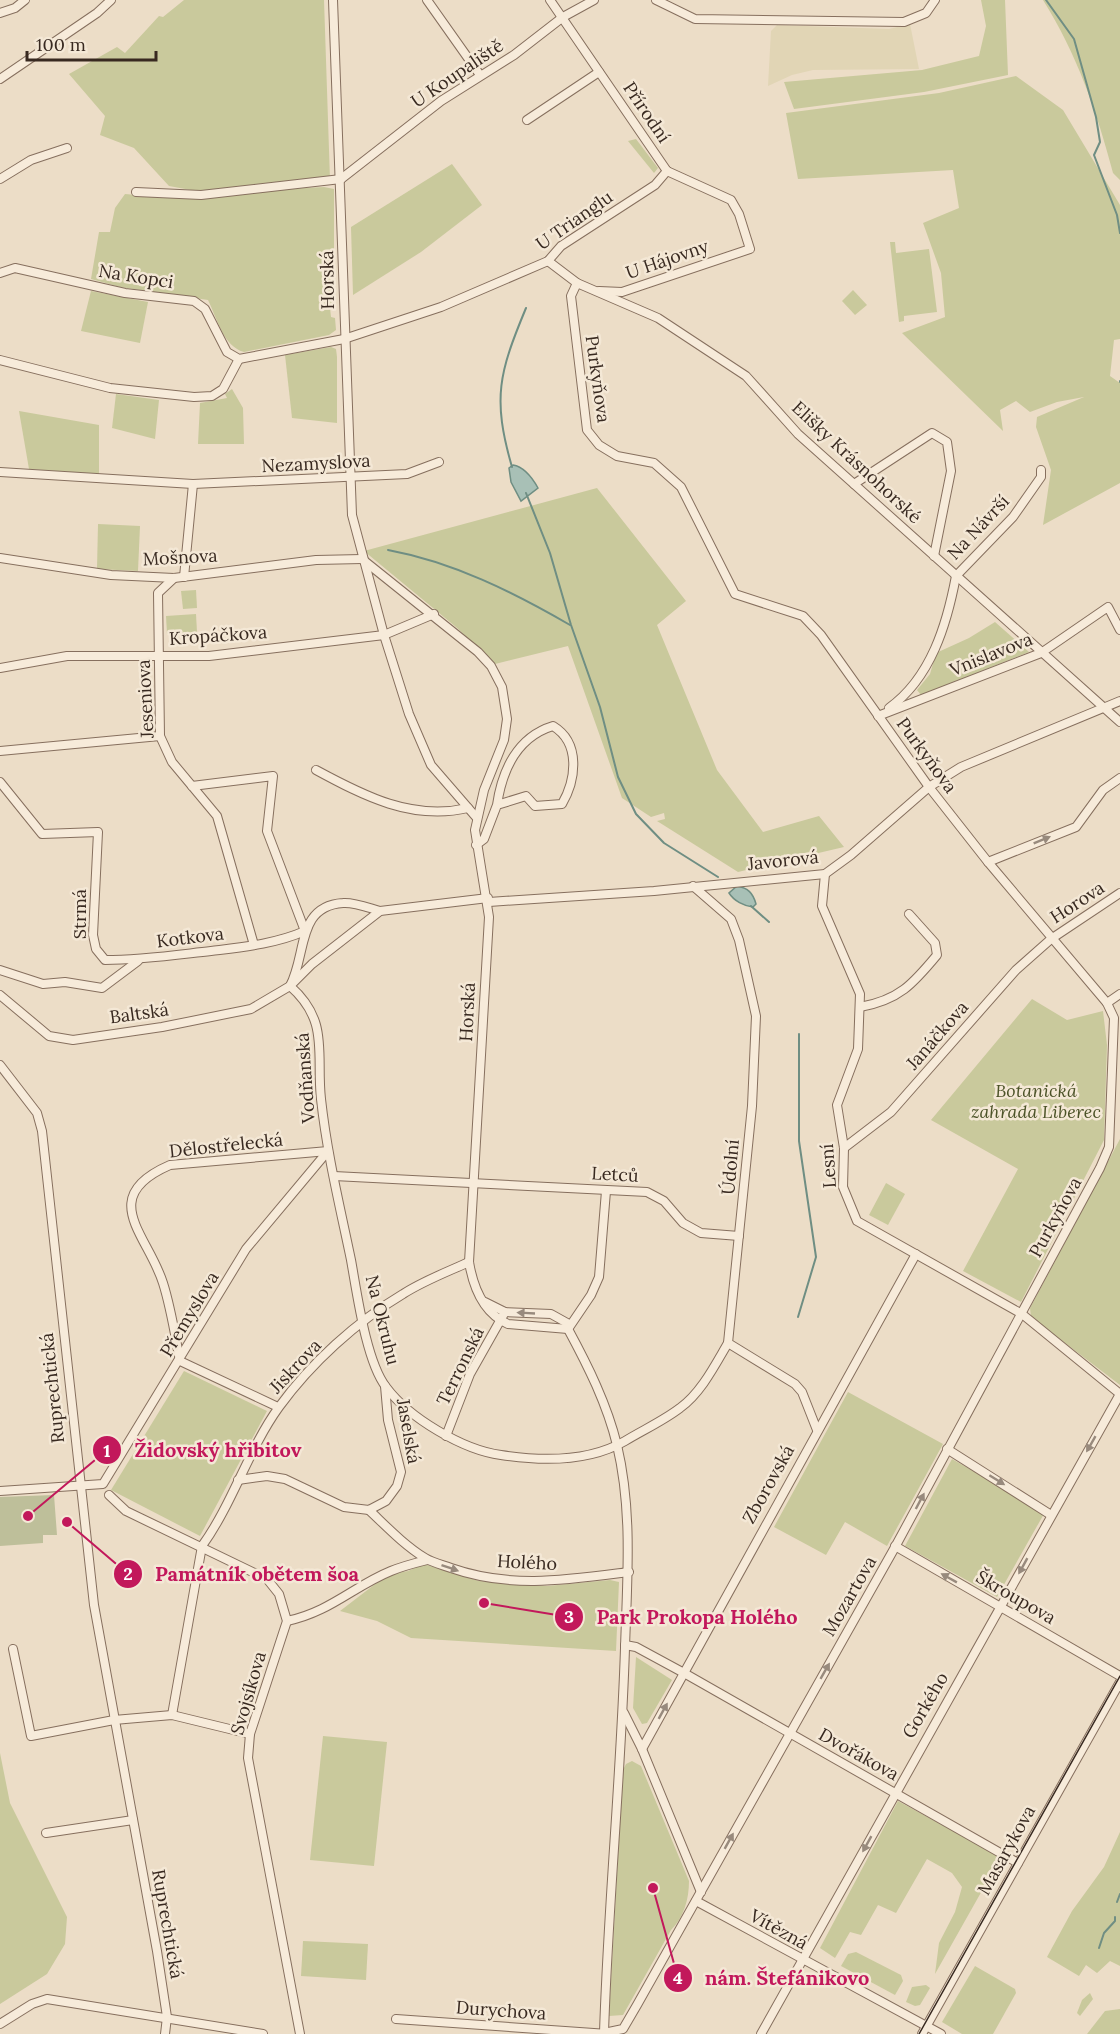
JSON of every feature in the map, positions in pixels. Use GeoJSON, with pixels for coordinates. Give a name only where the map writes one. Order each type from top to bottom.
{"type":"FeatureCollection","features":[{"type":"Feature","properties":{"kind":"street"},"geometry":{"type":"LineString","coordinates":[[0,13],[15,8],[25,0]]}},
{"type":"Feature","properties":{"kind":"street"},"geometry":{"type":"LineString","coordinates":[[0,79],[97,14],[111,0]]}},
{"type":"Feature","properties":{"kind":"street","name":"Horská"},"geometry":{"type":"LineString","coordinates":[[333,0],[352,515],[362,559],[409,714],[431,765],[476,817]]}},
{"type":"Feature","properties":{"kind":"street"},"geometry":{"type":"LineString","coordinates":[[334,14],[340,0]]}},
{"type":"Feature","properties":{"kind":"street"},"geometry":{"type":"LineString","coordinates":[[427,0],[480,75]]}},
{"type":"Feature","properties":{"kind":"street","name":"Přírodní"},"geometry":{"type":"LineString","coordinates":[[550,0],[667,171]]}},
{"type":"Feature","properties":{"kind":"street","name":"U Koupaliště"},"geometry":{"type":"LineString","coordinates":[[341,179],[382,145],[480,75],[514,55],[563,17],[594,0]]}},
{"type":"Feature","properties":{"kind":"street"},"geometry":{"type":"LineString","coordinates":[[656,0],[695,19],[904,22],[926,13],[935,0]]}},
{"type":"Feature","properties":{"kind":"street","name":"Přírodní"},"geometry":{"type":"LineString","coordinates":[[527,120],[599,72]]}},
{"type":"Feature","properties":{"kind":"street"},"geometry":{"type":"LineString","coordinates":[[0,179],[31,160],[67,148]]}},
{"type":"Feature","properties":{"kind":"street","name":"U Hájovny"},"geometry":{"type":"LineString","coordinates":[[594,291],[622,292],[750,249],[739,214],[731,200],[667,171]]}},
{"type":"Feature","properties":{"kind":"street","name":"U Trianglu"},"geometry":{"type":"LineString","coordinates":[[344,339],[441,307],[548,261],[561,246],[655,185],[667,171]]}},
{"type":"Feature","properties":{"kind":"street"},"geometry":{"type":"LineString","coordinates":[[136,192],[201,195],[341,179]]}},
{"type":"Feature","properties":{"kind":"street","name":"Elišky Krásnohorské"},"geometry":{"type":"LineString","coordinates":[[548,261],[577,283],[658,318],[746,376],[798,434],[1120,722]]}},
{"type":"Feature","properties":{"kind":"street","name":"Na Kopci"},"geometry":{"type":"LineString","coordinates":[[0,273],[15,268],[124,293],[194,301],[205,309],[227,352],[239,359]]}},
{"type":"Feature","properties":{"kind":"street","name":"Purkyňova"},"geometry":{"type":"LineString","coordinates":[[577,283],[571,296],[586,430],[599,445],[617,456],[654,463],[681,487],[735,594],[804,616],[821,634],[929,787],[1051,939],[1107,1003],[1114,1018],[1109,1146],[1022,1314]]}},
{"type":"Feature","properties":{"kind":"street"},"geometry":{"type":"LineString","coordinates":[[0,360],[110,388],[194,397],[212,396],[223,389],[239,359],[344,339]]}},
{"type":"Feature","properties":{"kind":"street"},"geometry":{"type":"LineString","coordinates":[[854,484],[932,433],[947,442],[951,471],[934,556]]}},
{"type":"Feature","properties":{"kind":"street","name":"Nezamyslova"},"geometry":{"type":"LineString","coordinates":[[0,472],[193,484],[408,474],[439,462]]}},
{"type":"Feature","properties":{"kind":"street","name":"Na Návrší"},"geometry":{"type":"LineString","coordinates":[[956,576],[1013,517],[1041,477],[1041,470]]}},
{"type":"Feature","properties":{"kind":"street"},"geometry":{"type":"LineString","coordinates":[[184,577],[193,484]]}},
{"type":"Feature","properties":{"kind":"street","name":"Mošnova"},"geometry":{"type":"LineString","coordinates":[[0,558],[111,575],[174,578],[316,560],[362,559]]}},
{"type":"Feature","properties":{"kind":"street","name":"Horská"},"geometry":{"type":"LineString","coordinates":[[362,559],[434,614],[478,652],[491,666],[502,687],[506,701],[504,740],[476,817],[476,845],[488,900],[469,1262],[472,1282],[482,1300],[503,1316]]}},
{"type":"Feature","properties":{"kind":"street"},"geometry":{"type":"LineString","coordinates":[[878,716],[906,696],[932,656],[949,615],[956,576]]}},
{"type":"Feature","properties":{"kind":"street","name":"Jeseniova"},"geometry":{"type":"LineString","coordinates":[[174,578],[158,593],[160,736],[172,762],[217,816],[254,945]]}},
{"type":"Feature","properties":{"kind":"street","name":"Vnislavova"},"geometry":{"type":"LineString","coordinates":[[878,716],[1041,653],[1108,607],[1120,630]]}},
{"type":"Feature","properties":{"kind":"street","name":"Kropáčkova"},"geometry":{"type":"LineString","coordinates":[[0,668],[68,656],[209,656],[384,635],[434,614]]}},
{"type":"Feature","properties":{"kind":"street","name":"Javorová"},"geometry":{"type":"LineString","coordinates":[[488,900],[610,895],[825,874],[851,855],[929,787],[961,767],[1120,701]]}},
{"type":"Feature","properties":{"kind":"street"},"geometry":{"type":"LineString","coordinates":[[476,845],[484,839],[497,805],[500,785],[520,746],[546,728],[553,726],[561,731],[568,739],[573,764],[573,785],[562,804],[535,806],[526,796],[497,805]]}},
{"type":"Feature","properties":{"kind":"street"},"geometry":{"type":"LineString","coordinates":[[0,751],[160,736]]}},
{"type":"Feature","properties":{"kind":"street"},"geometry":{"type":"LineString","coordinates":[[316,770],[359,793],[405,808],[444,813],[468,808]]}},
{"type":"Feature","properties":{"kind":"street"},"geometry":{"type":"LineString","coordinates":[[192,786],[273,777],[267,831],[305,931]]}},
{"type":"Feature","properties":{"kind":"street"},"geometry":{"type":"LineString","coordinates":[[988,862],[1076,827],[1103,789],[1120,778]]}},
{"type":"Feature","properties":{"kind":"street","name":"Strmá"},"geometry":{"type":"LineString","coordinates":[[0,782],[42,834],[98,832],[93,935],[96,949],[105,960],[138,960]]}},
{"type":"Feature","properties":{"kind":"street","name":"Lesní"},"geometry":{"type":"LineString","coordinates":[[825,874],[822,906],[860,994],[858,1049],[837,1105],[844,1148],[843,1187],[857,1221],[1022,1314],[1120,1394]]}},
{"type":"Feature","properties":{"kind":"street","name":"Údolní"},"geometry":{"type":"LineString","coordinates":[[693,886],[731,919],[739,940],[756,1016],[752,1106],[728,1343]]}},
{"type":"Feature","properties":{"kind":"street","name":"Horova"},"geometry":{"type":"LineString","coordinates":[[1051,939],[1120,893]]}},
{"type":"Feature","properties":{"kind":"street"},"geometry":{"type":"LineString","coordinates":[[290,986],[298,971],[308,922],[320,910],[344,902],[380,911],[488,900]]}},
{"type":"Feature","properties":{"kind":"street","name":"Baltská"},"geometry":{"type":"LineString","coordinates":[[0,994],[50,1036],[73,1040],[219,1017],[251,1009],[290,986],[312,964],[380,911]]}},
{"type":"Feature","properties":{"kind":"street"},"geometry":{"type":"LineString","coordinates":[[860,1007],[885,1002],[912,985],[937,955],[934,943],[909,914]]}},
{"type":"Feature","properties":{"kind":"street","name":"Kotkova"},"geometry":{"type":"LineString","coordinates":[[0,970],[43,984],[64,982],[102,988],[138,960],[254,945],[288,939],[305,931]]}},
{"type":"Feature","properties":{"kind":"street","name":"Janáčkova"},"geometry":{"type":"LineString","coordinates":[[844,1148],[891,1112],[1016,970],[1051,939]]}},
{"type":"Feature","properties":{"kind":"street","name":"Vodňanská"},"geometry":{"type":"LineString","coordinates":[[290,986],[299,994],[318,1023],[321,1097],[328,1151],[334,1176]]}},
{"type":"Feature","properties":{"kind":"street"},"geometry":{"type":"LineString","coordinates":[[1107,1003],[1120,994]]}},
{"type":"Feature","properties":{"kind":"street","name":"Ruprechtická"},"geometry":{"type":"LineString","coordinates":[[0,1065],[37,1113],[42,1131],[94,1605],[167,2017],[165,2034]]}},
{"type":"Feature","properties":{"kind":"street","name":"Přemyslova"},"geometry":{"type":"LineString","coordinates":[[80,1486],[103,1484],[246,1250],[328,1151]]}},
{"type":"Feature","properties":{"kind":"street","name":"Dělostřelecká"},"geometry":{"type":"LineString","coordinates":[[180,1361],[162,1282],[136,1231],[131,1211],[135,1191],[147,1175],[170,1165],[328,1151]]}},
{"type":"Feature","properties":{"kind":"street","name":"Letců"},"geometry":{"type":"LineString","coordinates":[[334,1176],[648,1192],[664,1201],[683,1223],[701,1233],[740,1236]]}},
{"type":"Feature","properties":{"kind":"street","name":"Na Okruhu"},"geometry":{"type":"LineString","coordinates":[[334,1176],[363,1322],[376,1368],[385,1386],[405,1407],[446,1436],[487,1454],[530,1460],[567,1458],[617,1445],[681,1408],[707,1377],[728,1343]]}},
{"type":"Feature","properties":{"kind":"street"},"geometry":{"type":"LineString","coordinates":[[569,1326],[591,1295],[599,1277],[606,1191]]}},
{"type":"Feature","properties":{"kind":"street","name":"Zborovská"},"geometry":{"type":"LineString","coordinates":[[642,1749],[916,1254]]}},
{"type":"Feature","properties":{"kind":"street","name":"Jiskrova"},"geometry":{"type":"LineString","coordinates":[[202,1546],[215,1528],[278,1407],[322,1357],[363,1322],[404,1293],[469,1262]]}},
{"type":"Feature","properties":{"kind":"street"},"geometry":{"type":"LineString","coordinates":[[569,1326],[508,1324],[503,1316],[551,1314],[569,1326],[594,1380],[617,1445],[626,1493],[629,1572],[605,2034]]}},
{"type":"Feature","properties":{"kind":"street","name":"Mozartova"},"geometry":{"type":"LineString","coordinates":[[605,2034],[623,2029],[895,1546],[1022,1314]]}},
{"type":"Feature","properties":{"kind":"street","name":"Terronská"},"geometry":{"type":"LineString","coordinates":[[446,1436],[470,1374],[503,1316]]}},
{"type":"Feature","properties":{"kind":"street"},"geometry":{"type":"LineString","coordinates":[[728,1343],[795,1384],[802,1392],[817,1430]]}},
{"type":"Feature","properties":{"kind":"street"},"geometry":{"type":"LineString","coordinates":[[180,1361],[278,1407]]}},
{"type":"Feature","properties":{"kind":"street","name":"Jaselská"},"geometry":{"type":"LineString","coordinates":[[369,1510],[386,1501],[397,1486],[401,1472],[388,1420],[385,1386]]}},
{"type":"Feature","properties":{"kind":"street","name":"Gorkého"},"geometry":{"type":"LineString","coordinates":[[761,2034],[894,1793],[1120,1394]]}},
{"type":"Feature","properties":{"kind":"street"},"geometry":{"type":"LineString","coordinates":[[947,1449],[1051,1515]]}},
{"type":"Feature","properties":{"kind":"street"},"geometry":{"type":"LineString","coordinates":[[238,1480],[267,1476],[285,1479],[344,1507],[369,1510]]}},
{"type":"Feature","properties":{"kind":"street"},"geometry":{"type":"LineString","coordinates":[[0,1491],[80,1486]]}},
{"type":"Feature","properties":{"kind":"street"},"geometry":{"type":"LineString","coordinates":[[109,1495],[126,1511],[202,1546],[267,1580],[279,1594],[287,1621],[312,1615],[343,1600],[390,1571],[427,1560]]}},
{"type":"Feature","properties":{"kind":"street","name":"Holého"},"geometry":{"type":"LineString","coordinates":[[369,1510],[397,1537],[427,1560],[465,1573],[512,1581],[546,1583],[629,1572]]}},
{"type":"Feature","properties":{"kind":"street"},"geometry":{"type":"LineString","coordinates":[[172,1715],[202,1546]]}},
{"type":"Feature","properties":{"kind":"street","name":"Škroupova"},"geometry":{"type":"LineString","coordinates":[[895,1546],[1120,1676]]}},
{"type":"Feature","properties":{"kind":"street","name":"Svojsíkova"},"geometry":{"type":"LineString","coordinates":[[287,1621],[249,1734],[248,1758],[300,2034]]}},
{"type":"Feature","properties":{"kind":"street"},"geometry":{"type":"LineString","coordinates":[[625,1645],[636,1647],[684,1673]]}},
{"type":"Feature","properties":{"kind":"street"},"geometry":{"type":"LineString","coordinates":[[13,1649],[31,1736],[114,1720],[172,1715],[249,1734]]}},
{"type":"Feature","properties":{"kind":"street","name":"Dvořákova"},"geometry":{"type":"LineString","coordinates":[[684,1673],[1018,1863]]}},
{"type":"Feature","properties":{"kind":"street","name":"Masarykova"},"geometry":{"type":"LineString","coordinates":[[922,2034],[1120,1682]]}},
{"type":"Feature","properties":{"kind":"street"},"geometry":{"type":"LineString","coordinates":[[623,1712],[642,1749],[701,1892]]}},
{"type":"Feature","properties":{"kind":"street"},"geometry":{"type":"LineString","coordinates":[[45,1833],[133,1820]]}},
{"type":"Feature","properties":{"kind":"street","name":"Vítězná"},"geometry":{"type":"LineString","coordinates":[[696,1901],[802,1961],[941,2034]]}},
{"type":"Feature","properties":{"kind":"street"},"geometry":{"type":"LineString","coordinates":[[0,2024],[32,2004],[47,1999],[263,2034]]}},
{"type":"Feature","properties":{"kind":"street","name":"Durychova"},"geometry":{"type":"LineString","coordinates":[[396,2019],[605,2034]]}},
{"type":"Feature","properties":{"kind":"shaded area"},"geometry":{"type":"Polygon","coordinates":[[[910,24],[919,69],[813,70],[792,75],[768,86],[771,31],[777,25],[889,29],[910,24]]]}},
{"type":"Feature","properties":{"kind":"shaded area"},"geometry":{"type":"Polygon","coordinates":[[[513,465],[525,471],[538,488],[521,501],[511,482],[509,468],[513,465]]]}},
{"type":"Feature","properties":{"kind":"shaded area"},"geometry":{"type":"Polygon","coordinates":[[[737,886],[752,894],[756,904],[753,907],[740,903],[731,896],[729,893],[737,886]]]}},
{"type":"Feature","properties":{"kind":"green space"},"geometry":{"type":"Polygon","coordinates":[[[184,0],[324,0],[330,180],[196,191],[169,186],[134,148],[100,135],[105,116],[69,74],[117,47],[125,53],[159,16],[163,17],[184,0]]]}},
{"type":"Feature","properties":{"kind":"green space"},"geometry":{"type":"Polygon","coordinates":[[[981,0],[1005,0],[1008,75],[924,92],[794,109],[784,82],[922,70],[979,56],[986,26],[981,0]]]}},
{"type":"Feature","properties":{"kind":"green space"},"geometry":{"type":"Polygon","coordinates":[[[1043,0],[1120,0],[1120,180],[1113,173],[1093,106],[1076,62],[1043,0]]]}},
{"type":"Feature","properties":{"kind":"green space"},"geometry":{"type":"Polygon","coordinates":[[[1016,76],[1063,110],[1120,205],[1120,339],[1114,340],[1110,376],[1120,383],[1120,483],[1043,525],[1051,470],[1036,427],[1037,417],[1084,397],[1057,402],[1030,412],[1016,401],[1000,410],[1003,431],[902,333],[945,317],[941,273],[923,223],[959,208],[953,170],[798,179],[786,113],[939,93],[1016,76]]]}},
{"type":"Feature","properties":{"kind":"green space"},"geometry":{"type":"Polygon","coordinates":[[[636,139],[658,168],[654,173],[628,141],[636,139]]]}},
{"type":"Feature","properties":{"kind":"green space"},"geometry":{"type":"Polygon","coordinates":[[[452,164],[482,205],[421,252],[353,295],[351,227],[452,164]]]}},
{"type":"Feature","properties":{"kind":"green space"},"geometry":{"type":"Polygon","coordinates":[[[324,187],[334,189],[334,304],[330,308],[331,317],[335,318],[336,330],[329,335],[244,352],[237,349],[226,338],[208,300],[120,287],[91,279],[99,232],[110,232],[115,208],[125,194],[148,196],[324,187]]]}},
{"type":"Feature","properties":{"kind":"green space"},"geometry":{"type":"Polygon","coordinates":[[[890,242],[895,242],[896,253],[929,249],[937,312],[904,316],[904,321],[899,322],[890,242]]]}},
{"type":"Feature","properties":{"kind":"green space"},"geometry":{"type":"Polygon","coordinates":[[[853,290],[867,305],[855,315],[842,301],[853,290]]]}},
{"type":"Feature","properties":{"kind":"green space"},"geometry":{"type":"Polygon","coordinates":[[[91,291],[148,302],[140,343],[81,331],[91,291]]]}},
{"type":"Feature","properties":{"kind":"green space"},"geometry":{"type":"Polygon","coordinates":[[[331,347],[336,349],[337,357],[337,423],[292,418],[285,355],[331,347]]]}},
{"type":"Feature","properties":{"kind":"green space"},"geometry":{"type":"Polygon","coordinates":[[[232,389],[243,408],[244,444],[198,444],[200,403],[227,398],[225,394],[232,389]]]}},
{"type":"Feature","properties":{"kind":"green space"},"geometry":{"type":"Polygon","coordinates":[[[116,394],[159,400],[155,439],[112,428],[116,394]]]}},
{"type":"Feature","properties":{"kind":"green space"},"geometry":{"type":"Polygon","coordinates":[[[19,411],[99,425],[99,474],[29,469],[19,411]]]}},
{"type":"Feature","properties":{"kind":"green space"},"geometry":{"type":"Polygon","coordinates":[[[597,488],[686,601],[657,625],[717,770],[763,832],[819,816],[844,847],[738,872],[657,821],[665,819],[664,813],[651,817],[622,798],[568,646],[495,664],[456,627],[364,551],[597,488]]]}},
{"type":"Feature","properties":{"kind":"green space"},"geometry":{"type":"Polygon","coordinates":[[[98,524],[140,526],[138,571],[97,569],[98,524]]]}},
{"type":"Feature","properties":{"kind":"green space"},"geometry":{"type":"Polygon","coordinates":[[[196,590],[197,608],[183,609],[181,591],[196,590]]]}},
{"type":"Feature","properties":{"kind":"green space"},"geometry":{"type":"Polygon","coordinates":[[[196,614],[197,632],[167,634],[166,616],[196,614]]]}},
{"type":"Feature","properties":{"kind":"green space"},"geometry":{"type":"Polygon","coordinates":[[[995,622],[1029,652],[921,695],[917,690],[930,674],[936,653],[969,638],[995,622]]]}},
{"type":"Feature","properties":{"kind":"green space","name":"Botanická zahrada Liberec"},"geometry":{"type":"Polygon","coordinates":[[[1032,999],[1067,1020],[1103,1011],[1107,1045],[1104,1140],[1021,1302],[963,1271],[1018,1169],[931,1120],[1032,999]]]}},
{"type":"Feature","properties":{"kind":"green space"},"geometry":{"type":"Polygon","coordinates":[[[1120,1139],[1120,1385],[1031,1317],[1030,1308],[1120,1139]]]}},
{"type":"Feature","properties":{"kind":"green space"},"geometry":{"type":"Polygon","coordinates":[[[886,1183],[905,1194],[888,1225],[869,1215],[886,1183]]]}},
{"type":"Feature","properties":{"kind":"green space"},"geometry":{"type":"Polygon","coordinates":[[[184,1371],[267,1411],[200,1536],[111,1490],[184,1371]]]}},
{"type":"Feature","properties":{"kind":"green space"},"geometry":{"type":"Polygon","coordinates":[[[848,1392],[943,1444],[887,1546],[845,1522],[826,1555],[774,1527],[848,1392]]]}},
{"type":"Feature","properties":{"kind":"green space"},"geometry":{"type":"Polygon","coordinates":[[[952,1459],[1045,1512],[997,1597],[905,1546],[952,1459]]]}},
{"type":"Feature","properties":{"kind":"green space"},"geometry":{"type":"Polygon","coordinates":[[[54,1495],[57,1535],[43,1535],[43,1543],[0,1546],[0,1497],[54,1495]]]}},
{"type":"Feature","properties":{"kind":"green space"},"geometry":{"type":"Polygon","coordinates":[[[424,1564],[479,1581],[547,1586],[610,1580],[619,1582],[616,1651],[411,1638],[377,1621],[340,1611],[387,1575],[408,1571],[424,1564]]]}},
{"type":"Feature","properties":{"kind":"green space"},"geometry":{"type":"Polygon","coordinates":[[[636,1657],[672,1680],[647,1723],[642,1724],[633,1708],[636,1657]]]}},
{"type":"Feature","properties":{"kind":"green space"},"geometry":{"type":"Polygon","coordinates":[[[323,1736],[387,1742],[374,1866],[310,1860],[323,1736]]]}},
{"type":"Feature","properties":{"kind":"green space"},"geometry":{"type":"Polygon","coordinates":[[[0,1753],[10,1803],[67,1917],[65,1944],[47,1974],[0,2004],[0,1753]]]}},
{"type":"Feature","properties":{"kind":"green space"},"geometry":{"type":"Polygon","coordinates":[[[632,1761],[641,1766],[689,1881],[689,1888],[682,1914],[623,2015],[609,2016],[623,1770],[626,1764],[632,1761]]]}},
{"type":"Feature","properties":{"kind":"green space"},"geometry":{"type":"Polygon","coordinates":[[[898,1801],[1001,1857],[935,1974],[939,1943],[955,1912],[962,1887],[952,1873],[927,1859],[896,1913],[878,1905],[861,1935],[850,1932],[835,1958],[820,1948],[898,1801]]]}},
{"type":"Feature","properties":{"kind":"green space"},"geometry":{"type":"Polygon","coordinates":[[[1120,1832],[1120,1966],[1110,1961],[1097,1973],[1086,1965],[1079,1976],[1047,1957],[1072,1911],[1104,1867],[1120,1832]]]}},
{"type":"Feature","properties":{"kind":"green space"},"geometry":{"type":"Polygon","coordinates":[[[303,1941],[368,1944],[366,1980],[301,1976],[303,1941]]]}},
{"type":"Feature","properties":{"kind":"green space"},"geometry":{"type":"Polygon","coordinates":[[[856,1952],[901,1975],[903,1981],[895,1995],[841,1966],[848,1954],[856,1952]]]}},
{"type":"Feature","properties":{"kind":"green space"},"geometry":{"type":"Polygon","coordinates":[[[975,1966],[1015,1989],[1016,1993],[993,2034],[962,2034],[942,2022],[975,1966]]]}},
{"type":"Feature","properties":{"kind":"green space"},"geometry":{"type":"Polygon","coordinates":[[[926,1985],[930,1988],[920,2005],[915,2006],[906,2002],[912,1987],[926,1985]]]}},
{"type":"Feature","properties":{"kind":"green space"},"geometry":{"type":"Polygon","coordinates":[[[1090,1993],[1093,1999],[1080,2016],[1077,2013],[1082,2000],[1090,1993]]]}},
{"type":"Feature","properties":{"kind":"green space"},"geometry":{"type":"Polygon","coordinates":[[[1120,2009],[1120,2034],[1087,2034],[1105,2011],[1120,2009]]]}},
{"type":"Feature","properties":{"kind":"waterway"},"geometry":{"type":"LineString","coordinates":[[1046,0],[1074,39],[1096,117],[1100,142],[1094,155],[1117,215],[1120,233]]}},
{"type":"Feature","properties":{"kind":"waterway"},"geometry":{"type":"LineString","coordinates":[[512,467],[502,422],[501,386],[504,369],[526,308]]}},
{"type":"Feature","properties":{"kind":"waterway"},"geometry":{"type":"LineString","coordinates":[[526,493],[550,553],[571,625],[600,707],[618,777],[636,814],[664,843],[718,877]]}},
{"type":"Feature","properties":{"kind":"waterway"},"geometry":{"type":"LineString","coordinates":[[388,550],[459,570],[527,601],[570,625]]}},
{"type":"Feature","properties":{"kind":"waterway"},"geometry":{"type":"LineString","coordinates":[[751,906],[769,922]]}},
{"type":"Feature","properties":{"kind":"waterway"},"geometry":{"type":"LineString","coordinates":[[798,1317],[816,1257],[799,1141],[799,1034]]}},
{"type":"Feature","properties":{"kind":"waterway"},"geometry":{"type":"LineString","coordinates":[[1117,1902],[1120,1894]]}},
{"type":"Feature","properties":{"kind":"waterway"},"geometry":{"type":"LineString","coordinates":[[1099,1948],[1104,1933],[1115,1921],[1115,1917]]}},
{"type":"Feature","properties":{"kind":"tram line"},"geometry":{"type":"LineString","coordinates":[[919,2034],[1120,1676]]}},
{"type":"Feature","properties":{"kind":"place","name":"Židovský hřibitov"},"geometry":{"type":"Point","coordinates":[28,1516]}},
{"type":"Feature","properties":{"kind":"place","name":"Památník obětem šoa"},"geometry":{"type":"Point","coordinates":[67,1522]}},
{"type":"Feature","properties":{"kind":"place","name":"Park Prokopa Holého"},"geometry":{"type":"Point","coordinates":[484,1603]}},
{"type":"Feature","properties":{"kind":"place","name":"nám. Štefánikovo"},"geometry":{"type":"Point","coordinates":[653,1888]}}]}
